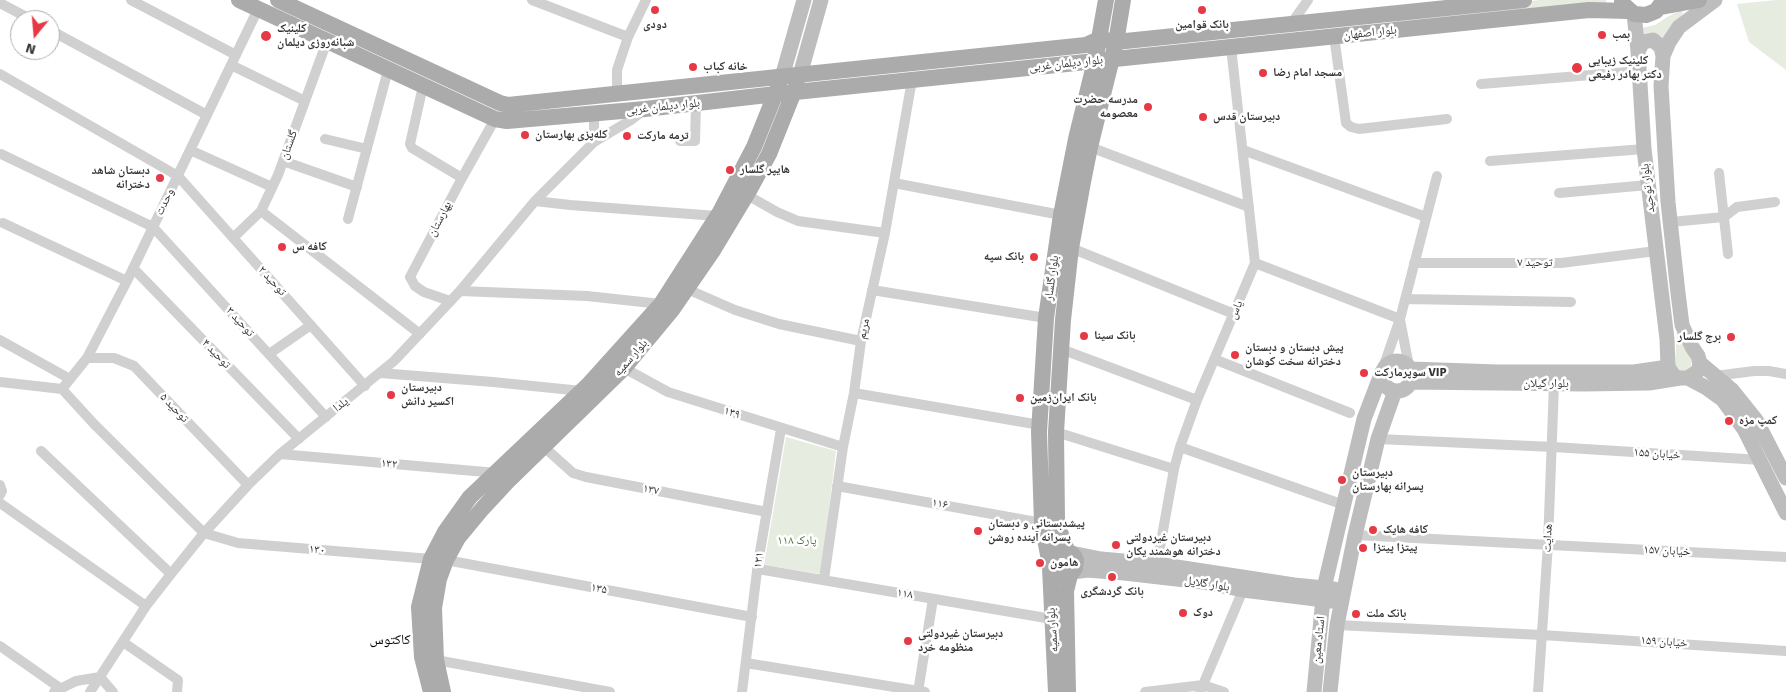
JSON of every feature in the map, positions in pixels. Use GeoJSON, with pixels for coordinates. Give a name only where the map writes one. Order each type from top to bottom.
{"type":"FeatureCollection","features":[{"type":"Feature","properties":{"kind":"main road","name":"بلوار دیلمان غربی"},"geometry":{"type":"LineString","coordinates":[[239,0],[495,119],[507,121],[645,110],[794,92],[1112,59]]}},
{"type":"Feature","properties":{"kind":"main road","name":"بلوار دیلمان غربی"},"geometry":{"type":"LineString","coordinates":[[278,0],[500,103],[516,104],[1086,45],[1098,39],[1116,42]]}},
{"type":"Feature","properties":{"kind":"main road","name":"بلوار سمیه"},"geometry":{"type":"LineString","coordinates":[[431,692],[422,650],[419,607],[438,560],[482,508],[502,478],[587,396],[624,368],[672,310],[681,286],[754,147],[782,77],[804,0]]}},
{"type":"Feature","properties":{"kind":"main road","name":"بلوار سمیه"},"geometry":{"type":"LineString","coordinates":[[502,478],[544,447],[661,304],[681,286],[712,252],[747,195],[769,154],[800,75],[822,0]]}},
{"type":"Feature","properties":{"kind":"main road","name":"بلوار گلسار"},"geometry":{"type":"LineString","coordinates":[[1050,564],[1042,523],[1040,425],[1046,318],[1061,215],[1076,139],[1095,61],[1106,0]]}},
{"type":"Feature","properties":{"kind":"main road","name":"بلوار گلسار"},"geometry":{"type":"LineString","coordinates":[[1069,552],[1057,519],[1056,432],[1070,248],[1090,147],[1116,42],[1123,0]]}},
{"type":"Feature","properties":{"kind":"main road","name":"بلوار اصفهان"},"geometry":{"type":"LineString","coordinates":[[1112,59],[1334,36],[1379,23],[1524,0]]}},
{"type":"Feature","properties":{"kind":"main road","name":"بلوار اصفهان"},"geometry":{"type":"LineString","coordinates":[[1116,42],[1291,24],[1379,23],[1628,8],[1646,15],[1656,11],[1662,3],[1699,0]]}},
{"type":"Feature","properties":{"kind":"main road"},"geometry":{"type":"LineString","coordinates":[[1662,53],[1679,27],[1715,0]]}},
{"type":"Feature","properties":{"kind":"main road","name":"بلوار توحید"},"geometry":{"type":"LineString","coordinates":[[1628,8],[1638,51],[1644,148],[1668,365]]}},
{"type":"Feature","properties":{"kind":"main road"},"geometry":{"type":"LineString","coordinates":[[1638,51],[1643,42],[1650,40],[1656,41],[1662,53]]}},
{"type":"Feature","properties":{"kind":"main road","name":"بلوار توحید"},"geometry":{"type":"LineString","coordinates":[[1662,53],[1661,86],[1670,222],[1682,324],[1700,363]]}},
{"type":"Feature","properties":{"kind":"main road"},"geometry":{"type":"LineString","coordinates":[[643,91],[645,110]]}},
{"type":"Feature","properties":{"kind":"main road"},"geometry":{"type":"LineString","coordinates":[[1324,594],[1364,419],[1382,370],[1390,361],[1405,362],[1410,372],[1407,387],[1395,391],[1385,386],[1381,377],[1382,370]]}},
{"type":"Feature","properties":{"kind":"main road"},"geometry":{"type":"LineString","coordinates":[[1684,378],[1698,371],[1700,363],[1732,390],[1756,420],[1782,464],[1786,478]]}},
{"type":"Feature","properties":{"kind":"main road"},"geometry":{"type":"LineString","coordinates":[[1668,365],[1674,376],[1705,386],[1723,400],[1744,429],[1786,512]]}},
{"type":"Feature","properties":{"kind":"main road","name":"بلوار گیلان"},"geometry":{"type":"LineString","coordinates":[[1410,372],[1634,372],[1668,365]]}},
{"type":"Feature","properties":{"kind":"main road","name":"بلوار گیلان"},"geometry":{"type":"LineString","coordinates":[[1410,372],[1554,384],[1649,383],[1684,378]]}},
{"type":"Feature","properties":{"kind":"main road"},"geometry":{"type":"LineString","coordinates":[[1342,597],[1378,439],[1395,391]]}},
{"type":"Feature","properties":{"kind":"main road"},"geometry":{"type":"LineString","coordinates":[[1063,550],[1069,552],[1074,556],[1076,564],[1071,573],[1061,577],[1053,572],[1050,564],[1054,552],[1063,550]]}},
{"type":"Feature","properties":{"kind":"main road","name":"بلوار گلایل"},"geometry":{"type":"LineString","coordinates":[[1069,552],[1102,559],[1156,564],[1294,585],[1324,594]]}},
{"type":"Feature","properties":{"kind":"main road","name":"بلوار سمیه"},"geometry":{"type":"LineString","coordinates":[[438,560],[439,579],[434,608],[436,660],[444,692]]}},
{"type":"Feature","properties":{"kind":"main road","name":"بلوار سمیه"},"geometry":{"type":"LineString","coordinates":[[1050,564],[1056,692]]}},
{"type":"Feature","properties":{"kind":"main road","name":"بلوار گلایل"},"geometry":{"type":"LineString","coordinates":[[1071,573],[1081,570],[1102,570],[1203,582],[1243,590],[1324,594],[1342,597]]}},
{"type":"Feature","properties":{"kind":"main road","name":"بلوار سمیه"},"geometry":{"type":"LineString","coordinates":[[1068,692],[1065,604],[1071,573]]}},
{"type":"Feature","properties":{"kind":"main road","name":"استاد معین"},"geometry":{"type":"LineString","coordinates":[[1314,692],[1324,594]]}},
{"type":"Feature","properties":{"kind":"main road","name":"استاد معین"},"geometry":{"type":"LineString","coordinates":[[1330,692],[1342,597]]}},
{"type":"Feature","properties":{"kind":"street"},"geometry":{"type":"LineString","coordinates":[[131,0],[305,101]]}},
{"type":"Feature","properties":{"kind":"street"},"geometry":{"type":"LineString","coordinates":[[532,0],[628,37]]}},
{"type":"Feature","properties":{"kind":"street"},"geometry":{"type":"LineString","coordinates":[[617,94],[617,70],[628,37],[646,0]]}},
{"type":"Feature","properties":{"kind":"street"},"geometry":{"type":"LineString","coordinates":[[1291,24],[1308,0]]}},
{"type":"Feature","properties":{"kind":"street"},"geometry":{"type":"LineString","coordinates":[[0,3],[13,10]]}},
{"type":"Feature","properties":{"kind":"street","name":"وحدت"},"geometry":{"type":"LineString","coordinates":[[62,389],[87,358],[134,268],[258,9]]}},
{"type":"Feature","properties":{"kind":"street"},"geometry":{"type":"LineString","coordinates":[[60,35],[207,115]]}},
{"type":"Feature","properties":{"kind":"street"},"geometry":{"type":"LineString","coordinates":[[1334,36],[1346,123],[1351,127],[1359,129],[1447,119]]}},
{"type":"Feature","properties":{"kind":"street","name":"گلستان"},"geometry":{"type":"LineString","coordinates":[[233,238],[261,211],[283,162],[327,41]]}},
{"type":"Feature","properties":{"kind":"street","name":"یاس"},"geometry":{"type":"LineString","coordinates":[[1156,564],[1180,447],[1197,400],[1255,263],[1231,47]]}},
{"type":"Feature","properties":{"kind":"street"},"geometry":{"type":"LineString","coordinates":[[348,219],[388,70]]}},
{"type":"Feature","properties":{"kind":"street"},"geometry":{"type":"LineString","coordinates":[[1481,84],[1640,71]]}},
{"type":"Feature","properties":{"kind":"street","name":"توحید ۲"},"geometry":{"type":"LineString","coordinates":[[0,74],[178,176],[364,386]]}},
{"type":"Feature","properties":{"kind":"street","name":"مریم"},"geometry":{"type":"LineString","coordinates":[[824,579],[843,447],[854,393],[861,341],[885,233],[912,80]]}},
{"type":"Feature","properties":{"kind":"street"},"geometry":{"type":"LineString","coordinates":[[423,86],[410,144],[412,148],[462,178]]}},
{"type":"Feature","properties":{"kind":"street"},"geometry":{"type":"LineString","coordinates":[[680,141],[694,141],[696,104]]}},
{"type":"Feature","properties":{"kind":"street","name":"یلدا"},"geometry":{"type":"LineString","coordinates":[[90,692],[146,606],[204,533],[248,485],[280,454],[394,361],[460,291],[535,201],[594,142],[645,110]]}},
{"type":"Feature","properties":{"kind":"street"},"geometry":{"type":"LineString","coordinates":[[594,114],[594,142]]}},
{"type":"Feature","properties":{"kind":"street","name":"بهارستان"},"geometry":{"type":"LineString","coordinates":[[450,301],[424,292],[415,286],[410,278],[495,119]]}},
{"type":"Feature","properties":{"kind":"street"},"geometry":{"type":"LineString","coordinates":[[325,139],[367,149]]}},
{"type":"Feature","properties":{"kind":"street"},"geometry":{"type":"LineString","coordinates":[[1090,147],[1249,207]]}},
{"type":"Feature","properties":{"kind":"street"},"geometry":{"type":"LineString","coordinates":[[1490,161],[1644,148]]}},
{"type":"Feature","properties":{"kind":"street"},"geometry":{"type":"LineString","coordinates":[[190,150],[272,187]]}},
{"type":"Feature","properties":{"kind":"street"},"geometry":{"type":"LineString","coordinates":[[1242,150],[1426,217]]}},
{"type":"Feature","properties":{"kind":"street"},"geometry":{"type":"LineString","coordinates":[[1,154],[153,227]]}},
{"type":"Feature","properties":{"kind":"street"},"geometry":{"type":"LineString","coordinates":[[283,162],[356,187]]}},
{"type":"Feature","properties":{"kind":"street"},"geometry":{"type":"LineString","coordinates":[[1719,172],[1728,254]]}},
{"type":"Feature","properties":{"kind":"street"},"geometry":{"type":"LineString","coordinates":[[1382,370],[1400,319],[1437,176]]}},
{"type":"Feature","properties":{"kind":"street"},"geometry":{"type":"LineString","coordinates":[[894,183],[1061,215]]}},
{"type":"Feature","properties":{"kind":"street"},"geometry":{"type":"LineString","coordinates":[[1559,193],[1648,185]]}},
{"type":"Feature","properties":{"kind":"street"},"geometry":{"type":"LineString","coordinates":[[747,195],[777,212],[798,221],[885,233]]}},
{"type":"Feature","properties":{"kind":"street"},"geometry":{"type":"LineString","coordinates":[[535,201],[717,216]]}},
{"type":"Feature","properties":{"kind":"street"},"geometry":{"type":"LineString","coordinates":[[1670,222],[1724,217],[1737,207],[1775,202]]}},
{"type":"Feature","properties":{"kind":"street"},"geometry":{"type":"LineString","coordinates":[[261,211],[420,334]]}},
{"type":"Feature","properties":{"kind":"street"},"geometry":{"type":"LineString","coordinates":[[3,223],[127,281]]}},
{"type":"Feature","properties":{"kind":"street","name":"توحید ۳"},"geometry":{"type":"LineString","coordinates":[[153,227],[326,417]]}},
{"type":"Feature","properties":{"kind":"street"},"geometry":{"type":"LineString","coordinates":[[1070,248],[1234,314]]}},
{"type":"Feature","properties":{"kind":"street","name":"توحید ۷"},"geometry":{"type":"LineString","coordinates":[[1414,263],[1561,262],[1656,251]]}},
{"type":"Feature","properties":{"kind":"street"},"geometry":{"type":"LineString","coordinates":[[1255,263],[1400,319]]}},
{"type":"Feature","properties":{"kind":"street","name":"توحید ۴"},"geometry":{"type":"LineString","coordinates":[[134,268],[299,439]]}},
{"type":"Feature","properties":{"kind":"street"},"geometry":{"type":"LineString","coordinates":[[681,286],[735,310],[779,324],[861,341]]}},
{"type":"Feature","properties":{"kind":"street"},"geometry":{"type":"LineString","coordinates":[[872,290],[1046,318]]}},
{"type":"Feature","properties":{"kind":"street"},"geometry":{"type":"LineString","coordinates":[[460,291],[586,296],[661,304]]}},
{"type":"Feature","properties":{"kind":"street"},"geometry":{"type":"LineString","coordinates":[[1405,299],[1572,302]]}},
{"type":"Feature","properties":{"kind":"street"},"geometry":{"type":"LineString","coordinates":[[1400,319],[1410,372]]}},
{"type":"Feature","properties":{"kind":"street"},"geometry":{"type":"LineString","coordinates":[[269,354],[311,325]]}},
{"type":"Feature","properties":{"kind":"street"},"geometry":{"type":"LineString","coordinates":[[0,340],[70,379]]}},
{"type":"Feature","properties":{"kind":"street"},"geometry":{"type":"LineString","coordinates":[[1061,349],[1197,400]]}},
{"type":"Feature","properties":{"kind":"street","name":"توحید ۵"},"geometry":{"type":"LineString","coordinates":[[87,358],[114,358],[134,366],[248,485]]}},
{"type":"Feature","properties":{"kind":"street"},"geometry":{"type":"LineString","coordinates":[[1214,359],[1350,413]]}},
{"type":"Feature","properties":{"kind":"street","name":"۱۳۹"},"geometry":{"type":"LineString","coordinates":[[624,368],[668,392],[843,447]]}},
{"type":"Feature","properties":{"kind":"street"},"geometry":{"type":"LineString","coordinates":[[1715,376],[1754,371],[1786,374]]}},
{"type":"Feature","properties":{"kind":"street"},"geometry":{"type":"LineString","coordinates":[[380,373],[484,381],[587,396]]}},
{"type":"Feature","properties":{"kind":"street"},"geometry":{"type":"LineString","coordinates":[[0,382],[62,389],[94,424],[204,533]]}},
{"type":"Feature","properties":{"kind":"street","name":"هدایت"},"geometry":{"type":"LineString","coordinates":[[1538,692],[1548,544],[1554,384]]}},
{"type":"Feature","properties":{"kind":"street"},"geometry":{"type":"LineString","coordinates":[[854,393],[1040,425]]}},
{"type":"Feature","properties":{"kind":"street","name":"۱۳۱"},"geometry":{"type":"LineString","coordinates":[[742,692],[758,569],[781,429]]}},
{"type":"Feature","properties":{"kind":"street"},"geometry":{"type":"LineString","coordinates":[[1056,432],[1174,469]]}},
{"type":"Feature","properties":{"kind":"street","name":"خیابان ۱۵۵"},"geometry":{"type":"LineString","coordinates":[[1378,439],[1552,447],[1761,460]]}},
{"type":"Feature","properties":{"kind":"street","name":"۱۳۷"},"geometry":{"type":"LineString","coordinates":[[544,447],[573,473],[586,477],[767,512]]}},
{"type":"Feature","properties":{"kind":"street"},"geometry":{"type":"LineString","coordinates":[[1180,447],[1344,505]]}},
{"type":"Feature","properties":{"kind":"street"},"geometry":{"type":"LineString","coordinates":[[42,451],[171,574]]}},
{"type":"Feature","properties":{"kind":"street","name":"۱۳۲"},"geometry":{"type":"LineString","coordinates":[[280,454],[502,478]]}},
{"type":"Feature","properties":{"kind":"street"},"geometry":{"type":"LineString","coordinates":[[0,485],[2,491],[0,495]]}},
{"type":"Feature","properties":{"kind":"street","name":"۱۱۶"},"geometry":{"type":"LineString","coordinates":[[837,486],[1042,523]]}},
{"type":"Feature","properties":{"kind":"street"},"geometry":{"type":"LineString","coordinates":[[0,503],[146,606]]}},
{"type":"Feature","properties":{"kind":"street","name":"۱۳۰"},"geometry":{"type":"LineString","coordinates":[[204,533],[238,543],[438,560]]}},
{"type":"Feature","properties":{"kind":"street","name":"خیابان ۱۵۷"},"geometry":{"type":"LineString","coordinates":[[1355,536],[1786,557]]}},
{"type":"Feature","properties":{"kind":"street","name":"۱۳۵"},"geometry":{"type":"LineString","coordinates":[[438,560],[752,617]]}},
{"type":"Feature","properties":{"kind":"street","name":"۱۱۸"},"geometry":{"type":"LineString","coordinates":[[758,569],[1052,619]]}},
{"type":"Feature","properties":{"kind":"street"},"geometry":{"type":"LineString","coordinates":[[1202,689],[1243,590]]}},
{"type":"Feature","properties":{"kind":"street"},"geometry":{"type":"LineString","coordinates":[[746,663],[920,692],[933,599]]}},
{"type":"Feature","properties":{"kind":"street","name":"خیابان ۱۵۹"},"geometry":{"type":"LineString","coordinates":[[1337,625],[1542,635],[1786,651]]}},
{"type":"Feature","properties":{"kind":"street"},"geometry":{"type":"LineString","coordinates":[[122,642],[178,680],[177,692]]}},
{"type":"Feature","properties":{"kind":"street"},"geometry":{"type":"LineString","coordinates":[[0,646],[57,690],[76,681],[100,677],[113,692]]}},
{"type":"Feature","properties":{"kind":"street"},"geometry":{"type":"LineString","coordinates":[[436,660],[610,692]]}},
{"type":"Feature","properties":{"kind":"street"},"geometry":{"type":"LineString","coordinates":[[1145,692],[1202,689],[1224,692]]}},
{"type":"Feature","properties":{"kind":"green space"},"geometry":{"type":"Polygon","coordinates":[[[1540,0],[1606,0],[1607,5],[1394,23],[1393,20],[1399,15],[1540,0]]]}},
{"type":"Feature","properties":{"kind":"green space"},"geometry":{"type":"Polygon","coordinates":[[[1786,0],[1786,70],[1749,42],[1737,4],[1786,0]]]}},
{"type":"Feature","properties":{"kind":"green space"},"geometry":{"type":"Polygon","coordinates":[[[1682,10],[1683,14],[1663,38],[1644,35],[1642,28],[1655,25],[1682,10]]]}},
{"type":"Feature","properties":{"kind":"green space"},"geometry":{"type":"Polygon","coordinates":[[[1677,331],[1692,362],[1686,371],[1680,371],[1675,365],[1677,331]]]}},
{"type":"Feature","properties":{"kind":"green space","name":"پارک ۱۱۸"},"geometry":{"type":"Polygon","coordinates":[[[786,437],[836,451],[821,574],[764,565],[786,437]]]}},
{"type":"Feature","properties":{"kind":"place","name":"دودی"},"geometry":{"type":"Point","coordinates":[655,10]}},
{"type":"Feature","properties":{"kind":"place","name":"بانک قوامین"},"geometry":{"type":"Point","coordinates":[1202,10]}},
{"type":"Feature","properties":{"kind":"place","name":"بمب"},"geometry":{"type":"Point","coordinates":[1602,35]}},
{"type":"Feature","properties":{"kind":"place","name":"کلینیک شبانه‌روزی دیلمان"},"geometry":{"type":"Point","coordinates":[266,36]}},
{"type":"Feature","properties":{"kind":"place","name":"خانه کباب"},"geometry":{"type":"Point","coordinates":[693,67]}},
{"type":"Feature","properties":{"kind":"place","name":"کلینیک زیبایی دکتر بهادر رفیعی"},"geometry":{"type":"Point","coordinates":[1577,68]}},
{"type":"Feature","properties":{"kind":"place","name":"مسجد امام رضا"},"geometry":{"type":"Point","coordinates":[1263,73]}},
{"type":"Feature","properties":{"kind":"place","name":"مدرسه حضرت معصومه"},"geometry":{"type":"Point","coordinates":[1148,107]}},
{"type":"Feature","properties":{"kind":"place","name":"دبیرستان قدس"},"geometry":{"type":"Point","coordinates":[1203,117]}},
{"type":"Feature","properties":{"kind":"place","name":"کله‌پزی بهارستان"},"geometry":{"type":"Point","coordinates":[525,135]}},
{"type":"Feature","properties":{"kind":"place","name":"ترمه مارکت"},"geometry":{"type":"Point","coordinates":[627,136]}},
{"type":"Feature","properties":{"kind":"place","name":"هایپر گلسار"},"geometry":{"type":"Point","coordinates":[730,170]}},
{"type":"Feature","properties":{"kind":"place","name":"دبستان شاهد دخترانه"},"geometry":{"type":"Point","coordinates":[160,178]}},
{"type":"Feature","properties":{"kind":"place","name":"کافه س"},"geometry":{"type":"Point","coordinates":[282,247]}},
{"type":"Feature","properties":{"kind":"place","name":"بانک سپه"},"geometry":{"type":"Point","coordinates":[1034,257]}},
{"type":"Feature","properties":{"kind":"place","name":"بانک سینا"},"geometry":{"type":"Point","coordinates":[1084,336]}},
{"type":"Feature","properties":{"kind":"place","name":"برج گلسار"},"geometry":{"type":"Point","coordinates":[1731,337]}},
{"type":"Feature","properties":{"kind":"place","name":"پیش دبستان و دبستان دخترانه سخت کوشان"},"geometry":{"type":"Point","coordinates":[1235,355]}},
{"type":"Feature","properties":{"kind":"place","name":"سوپرمارکت VIP"},"geometry":{"type":"Point","coordinates":[1364,373]}},
{"type":"Feature","properties":{"kind":"place","name":"دبیرستان اکسیر دانش"},"geometry":{"type":"Point","coordinates":[391,395]}},
{"type":"Feature","properties":{"kind":"place","name":"بانک ایران‌زمین"},"geometry":{"type":"Point","coordinates":[1020,398]}},
{"type":"Feature","properties":{"kind":"place","name":"کمپ مزه"},"geometry":{"type":"Point","coordinates":[1729,421]}},
{"type":"Feature","properties":{"kind":"place","name":"دبیرستان پسرانه بهارستان"},"geometry":{"type":"Point","coordinates":[1342,480]}},
{"type":"Feature","properties":{"kind":"place","name":"کافه هایک"},"geometry":{"type":"Point","coordinates":[1373,530]}},
{"type":"Feature","properties":{"kind":"place","name":"پیشدبستانی و دبستان پسرانه آینده روشن"},"geometry":{"type":"Point","coordinates":[978,531]}},
{"type":"Feature","properties":{"kind":"place","name":"دبیرستان غیردولتی دخترانه هوشمند یکان"},"geometry":{"type":"Point","coordinates":[1116,545]}},
{"type":"Feature","properties":{"kind":"place","name":"پیتزا پیتزا"},"geometry":{"type":"Point","coordinates":[1363,548]}},
{"type":"Feature","properties":{"kind":"place","name":"هامون"},"geometry":{"type":"Point","coordinates":[1040,563]}},
{"type":"Feature","properties":{"kind":"place","name":"بانک گردشگری"},"geometry":{"type":"Point","coordinates":[1112,577]}},
{"type":"Feature","properties":{"kind":"place","name":"دوک"},"geometry":{"type":"Point","coordinates":[1183,613]}},
{"type":"Feature","properties":{"kind":"place","name":"بانک ملت"},"geometry":{"type":"Point","coordinates":[1356,614]}},
{"type":"Feature","properties":{"kind":"place","name":"دبیرستان غیردولتی منظومه خرد"},"geometry":{"type":"Point","coordinates":[908,641]}},
{"type":"Feature","properties":{"kind":"district","name":"کاکتوس"},"geometry":{"type":"Point","coordinates":[390,640]}}]}
